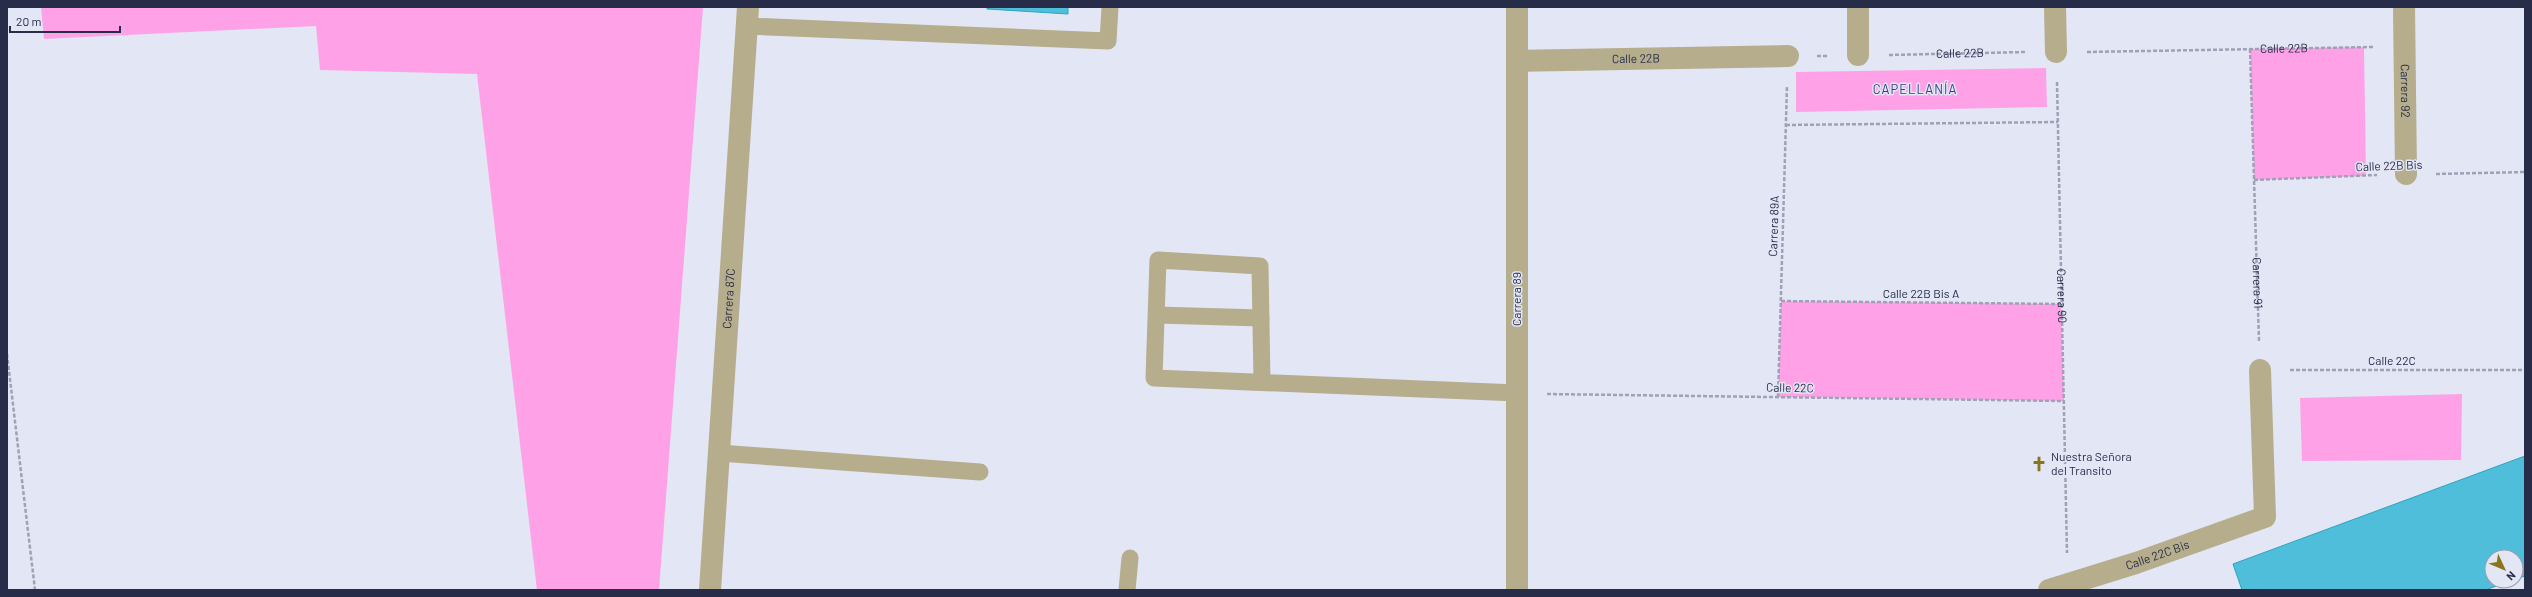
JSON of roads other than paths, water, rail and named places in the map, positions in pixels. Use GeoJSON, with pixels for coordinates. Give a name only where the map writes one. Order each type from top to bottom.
{"type":"FeatureCollection","features":[{"type":"Feature","properties":{"kind":"street","name":"Carrera 89"},"geometry":{"type":"LineString","coordinates":[[1516,7],[1517,590]]}},
{"type":"Feature","properties":{"kind":"street"},"geometry":{"type":"LineString","coordinates":[[1858,7],[1858,55]]}},
{"type":"Feature","properties":{"kind":"street"},"geometry":{"type":"LineString","coordinates":[[2055,7],[2056,52]]}},
{"type":"Feature","properties":{"kind":"street","name":"Carrera 92"},"geometry":{"type":"LineString","coordinates":[[2404,7],[2406,174]]}},
{"type":"Feature","properties":{"kind":"street","name":"Carrera 87C"},"geometry":{"type":"LineString","coordinates":[[710,590],[748,16]]}},
{"type":"Feature","properties":{"kind":"street","name":"Calle 22B"},"geometry":{"type":"LineString","coordinates":[[1516,61],[1788,56]]}},
{"type":"Feature","properties":{"kind":"street","name":"Calle 22C Bis"},"geometry":{"type":"LineString","coordinates":[[2058,587],[2136,563],[2265,517],[2260,370]]}},
{"type":"Feature","properties":{"kind":"lane"},"geometry":{"type":"LineString","coordinates":[[748,16],[1108,41],[1110,7]]}},
{"type":"Feature","properties":{"kind":"lane"},"geometry":{"type":"LineString","coordinates":[[1262,382],[1260,266],[1158,260],[1154,378],[1517,394]]}},
{"type":"Feature","properties":{"kind":"lane"},"geometry":{"type":"LineString","coordinates":[[1157,315],[1261,318]]}},
{"type":"Feature","properties":{"kind":"lane"},"geometry":{"type":"LineString","coordinates":[[719,453],[980,472]]}},
{"type":"Feature","properties":{"kind":"lane"},"geometry":{"type":"LineString","coordinates":[[1127,590],[1130,558]]}},
{"type":"Feature","properties":{"kind":"place","name":"Nuestra Señora del Transito"},"geometry":{"type":"Point","coordinates":[2039,464]}},
{"type":"Feature","properties":{"kind":"district","name":"CAPELLANÍA"},"geometry":{"type":"Point","coordinates":[1915,89]}}]}
